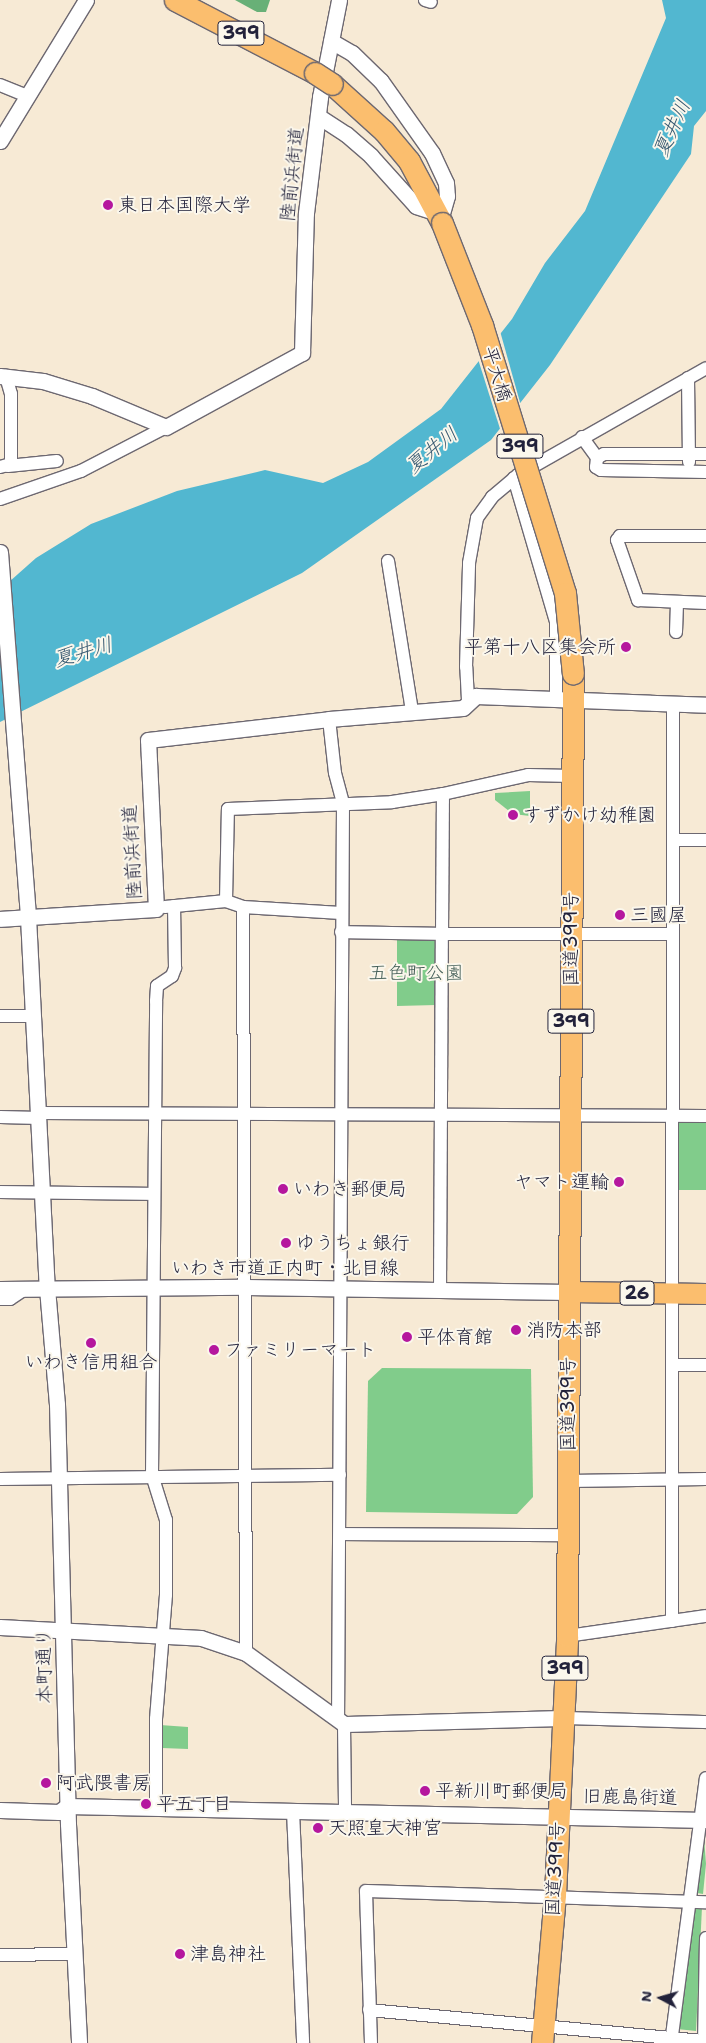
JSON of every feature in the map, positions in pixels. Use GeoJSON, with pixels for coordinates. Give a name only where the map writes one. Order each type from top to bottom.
{"type":"FeatureCollection","features":[{"type":"Feature","properties":{"kind":"highway","name":"399"},"geometry":{"type":"LineString","coordinates":[[175,0],[317,75],[384,131],[409,161],[440,219]]}},
{"type":"Feature","properties":{"kind":"highway","name":"平大橋"},"geometry":{"type":"LineString","coordinates":[[440,219],[482,325],[565,593],[573,674]]}},
{"type":"Feature","properties":{"kind":"highway","name":"国道399号"},"geometry":{"type":"LineString","coordinates":[[543,2034],[555,1895],[567,1636],[572,776],[564,700],[573,674]]}},
{"type":"Feature","properties":{"kind":"main road","name":"26"},"geometry":{"type":"LineString","coordinates":[[568,1292],[706,1294]]}},
{"type":"Feature","properties":{"kind":"street"},"geometry":{"type":"LineString","coordinates":[[0,141],[86,0]]}},
{"type":"Feature","properties":{"kind":"street","name":"陸前浜街道"},"geometry":{"type":"LineString","coordinates":[[166,427],[302,353],[306,213],[318,116],[339,0]]}},
{"type":"Feature","properties":{"kind":"street"},"geometry":{"type":"LineString","coordinates":[[318,116],[346,134],[371,156],[416,206],[440,219],[447,196],[446,183],[432,153],[381,81],[352,53],[331,41]]}},
{"type":"Feature","properties":{"kind":"street"},"geometry":{"type":"LineString","coordinates":[[0,85],[27,96]]}},
{"type":"Feature","properties":{"kind":"street"},"geometry":{"type":"LineString","coordinates":[[706,368],[582,437],[514,478],[492,497],[477,518],[469,563],[468,700],[476,696],[673,706],[706,705]]}},
{"type":"Feature","properties":{"kind":"street"},"geometry":{"type":"LineString","coordinates":[[3,376],[43,382],[92,396],[166,427]]}},
{"type":"Feature","properties":{"kind":"street"},"geometry":{"type":"LineString","coordinates":[[3,376],[11,394],[11,464],[4,467]]}},
{"type":"Feature","properties":{"kind":"street"},"geometry":{"type":"LineString","coordinates":[[688,378],[689,472]]}},
{"type":"Feature","properties":{"kind":"street"},"geometry":{"type":"LineString","coordinates":[[0,499],[81,471],[166,427]]}},
{"type":"Feature","properties":{"kind":"street"},"geometry":{"type":"LineString","coordinates":[[582,437],[597,458],[596,467],[601,470],[706,472]]}},
{"type":"Feature","properties":{"kind":"street"},"geometry":{"type":"LineString","coordinates":[[597,458],[604,454],[706,454]]}},
{"type":"Feature","properties":{"kind":"street"},"geometry":{"type":"LineString","coordinates":[[4,467],[57,461]]}},
{"type":"Feature","properties":{"kind":"street"},"geometry":{"type":"LineString","coordinates":[[514,478],[556,622],[564,700]]}},
{"type":"Feature","properties":{"kind":"street"},"geometry":{"type":"LineString","coordinates":[[706,536],[620,536],[618,540],[638,600],[706,603]]}},
{"type":"Feature","properties":{"kind":"street"},"geometry":{"type":"LineString","coordinates":[[0,552],[28,917],[40,1115],[47,1288]]}},
{"type":"Feature","properties":{"kind":"street"},"geometry":{"type":"LineString","coordinates":[[388,561],[412,711]]}},
{"type":"Feature","properties":{"kind":"street"},"geometry":{"type":"LineString","coordinates":[[676,632],[677,602]]}},
{"type":"Feature","properties":{"kind":"street","name":"陸前浜街道"},"geometry":{"type":"LineString","coordinates":[[0,919],[156,908],[148,740],[329,719],[463,708],[468,700]]}},
{"type":"Feature","properties":{"kind":"street"},"geometry":{"type":"LineString","coordinates":[[672,1621],[671,1117],[674,840],[673,706]]}},
{"type":"Feature","properties":{"kind":"street"},"geometry":{"type":"LineString","coordinates":[[329,719],[335,774],[343,803],[341,913],[340,1534],[341,1722],[345,1812]]}},
{"type":"Feature","properties":{"kind":"street"},"geometry":{"type":"LineString","coordinates":[[226,900],[228,809],[392,802],[443,794],[528,775],[572,776]]}},
{"type":"Feature","properties":{"kind":"street"},"geometry":{"type":"LineString","coordinates":[[440,1289],[443,794]]}},
{"type":"Feature","properties":{"kind":"street"},"geometry":{"type":"LineString","coordinates":[[674,840],[706,840]]}},
{"type":"Feature","properties":{"kind":"street"},"geometry":{"type":"LineString","coordinates":[[156,908],[226,900],[243,907],[341,913]]}},
{"type":"Feature","properties":{"kind":"street"},"geometry":{"type":"LineString","coordinates":[[156,1809],[156,1719],[161,1634],[166,1595],[166,1520],[152,1475],[156,1000],[157,986],[172,976],[176,968],[174,906]]}},
{"type":"Feature","properties":{"kind":"street"},"geometry":{"type":"LineString","coordinates":[[243,907],[246,1653]]}},
{"type":"Feature","properties":{"kind":"street"},"geometry":{"type":"LineString","coordinates":[[341,932],[673,934]]}},
{"type":"Feature","properties":{"kind":"street"},"geometry":{"type":"LineString","coordinates":[[0,1016],[34,1016]]}},
{"type":"Feature","properties":{"kind":"street"},"geometry":{"type":"LineString","coordinates":[[0,1117],[155,1114],[706,1116]]}},
{"type":"Feature","properties":{"kind":"street"},"geometry":{"type":"LineString","coordinates":[[0,1192],[154,1194]]}},
{"type":"Feature","properties":{"kind":"street","name":"いわき市道正内町・北目線"},"geometry":{"type":"LineString","coordinates":[[6,1289],[246,1287],[568,1292]]}},
{"type":"Feature","properties":{"kind":"street","name":"本町通り"},"geometry":{"type":"LineString","coordinates":[[47,1288],[59,1478],[67,1806],[79,2043]]}},
{"type":"Feature","properties":{"kind":"street"},"geometry":{"type":"LineString","coordinates":[[672,1365],[706,1365]]}},
{"type":"Feature","properties":{"kind":"street"},"geometry":{"type":"LineString","coordinates":[[0,1479],[152,1475],[340,1475]]}},
{"type":"Feature","properties":{"kind":"street"},"geometry":{"type":"LineString","coordinates":[[568,1481],[706,1479]]}},
{"type":"Feature","properties":{"kind":"street"},"geometry":{"type":"LineString","coordinates":[[340,1534],[568,1535]]}},
{"type":"Feature","properties":{"kind":"street"},"geometry":{"type":"LineString","coordinates":[[567,1636],[706,1616]]}},
{"type":"Feature","properties":{"kind":"street"},"geometry":{"type":"LineString","coordinates":[[0,1627],[161,1634],[201,1638],[246,1653],[341,1722],[564,1718],[706,1722]]}},
{"type":"Feature","properties":{"kind":"street"},"geometry":{"type":"LineString","coordinates":[[672,2041],[703,1819],[706,1778]]}},
{"type":"Feature","properties":{"kind":"street","name":"旧鹿島街道"},"geometry":{"type":"LineString","coordinates":[[0,1810],[59,1812],[67,1806],[703,1819]]}},
{"type":"Feature","properties":{"kind":"street"},"geometry":{"type":"LineString","coordinates":[[292,1811],[303,2043]]}},
{"type":"Feature","properties":{"kind":"street"},"geometry":{"type":"LineString","coordinates":[[371,2043],[366,1890],[555,1895],[706,1902]]}},
{"type":"Feature","properties":{"kind":"street"},"geometry":{"type":"LineString","coordinates":[[369,2010],[543,2034],[705,2042],[706,1938]]}},
{"type":"Feature","properties":{"kind":"street"},"geometry":{"type":"LineString","coordinates":[[0,1955],[73,1954]]}},
{"type":"Feature","properties":{"kind":"green space"},"geometry":{"type":"Polygon","coordinates":[[[235,0],[270,0],[266,12],[257,12],[235,0]]]}},
{"type":"Feature","properties":{"kind":"green space"},"geometry":{"type":"Polygon","coordinates":[[[530,791],[530,816],[513,814],[495,800],[495,793],[530,791]]]}},
{"type":"Feature","properties":{"kind":"green space","name":"五色町公園"},"geometry":{"type":"Polygon","coordinates":[[[431,936],[435,941],[436,1005],[397,1006],[397,938],[431,936]]]}},
{"type":"Feature","properties":{"kind":"green space"},"geometry":{"type":"Polygon","coordinates":[[[672,1117],[706,1117],[706,1190],[672,1190],[672,1117]]]}},
{"type":"Feature","properties":{"kind":"green space"},"geometry":{"type":"Polygon","coordinates":[[[382,1368],[531,1369],[533,1497],[517,1514],[366,1512],[368,1381],[382,1368]]]}},
{"type":"Feature","properties":{"kind":"green space"},"geometry":{"type":"Polygon","coordinates":[[[160,1725],[188,1727],[188,1749],[162,1748],[160,1725]]]}},
{"type":"Feature","properties":{"kind":"green space"},"geometry":{"type":"Polygon","coordinates":[[[704,1837],[706,1864],[703,1894],[697,1893],[704,1837]]]}},
{"type":"Feature","properties":{"kind":"green space"},"geometry":{"type":"Polygon","coordinates":[[[693,1906],[702,1907],[696,2031],[677,2029],[693,1906]]]}},
{"type":"Feature","properties":{"kind":"water","name":"夏井川"},"geometry":{"type":"Polygon","coordinates":[[[662,0],[706,0],[706,111],[694,126],[691,154],[550,365],[491,440],[302,573],[0,722],[0,590],[36,558],[91,524],[177,491],[265,470],[323,483],[368,462],[441,409],[512,319],[545,263],[585,211],[666,18],[662,0]]]}},
{"type":"Feature","properties":{"kind":"pier"},"geometry":{"type":"Polygon","coordinates":[[[500,331],[521,406],[501,432],[478,359],[500,331]]]}},
{"type":"Feature","properties":{"kind":"place","name":"東日本国際大学"},"geometry":{"type":"Point","coordinates":[108,205]}},
{"type":"Feature","properties":{"kind":"place","name":"平第十八区集会所"},"geometry":{"type":"Point","coordinates":[626,647]}},
{"type":"Feature","properties":{"kind":"place","name":"すずかけ幼稚園"},"geometry":{"type":"Point","coordinates":[513,815]}},
{"type":"Feature","properties":{"kind":"place","name":"三國屋"},"geometry":{"type":"Point","coordinates":[620,915]}},
{"type":"Feature","properties":{"kind":"place","name":"ヤマト運輸"},"geometry":{"type":"Point","coordinates":[619,1182]}},
{"type":"Feature","properties":{"kind":"place","name":"いわき郵便局"},"geometry":{"type":"Point","coordinates":[283,1189]}},
{"type":"Feature","properties":{"kind":"place","name":"ゆうちょ銀行"},"geometry":{"type":"Point","coordinates":[286,1243]}},
{"type":"Feature","properties":{"kind":"place","name":"消防本部"},"geometry":{"type":"Point","coordinates":[516,1330]}},
{"type":"Feature","properties":{"kind":"place","name":"平体育館"},"geometry":{"type":"Point","coordinates":[407,1337]}},
{"type":"Feature","properties":{"kind":"place","name":"いわき信用組合"},"geometry":{"type":"Point","coordinates":[91,1343]}},
{"type":"Feature","properties":{"kind":"place","name":"ファミリーマート"},"geometry":{"type":"Point","coordinates":[214,1350]}},
{"type":"Feature","properties":{"kind":"place","name":"阿武隈書房"},"geometry":{"type":"Point","coordinates":[46,1783]}},
{"type":"Feature","properties":{"kind":"place","name":"平新川町郵便局"},"geometry":{"type":"Point","coordinates":[425,1791]}},
{"type":"Feature","properties":{"kind":"place","name":"平五丁目"},"geometry":{"type":"Point","coordinates":[146,1804]}},
{"type":"Feature","properties":{"kind":"place","name":"天照皇大神宮"},"geometry":{"type":"Point","coordinates":[318,1828]}},
{"type":"Feature","properties":{"kind":"place","name":"津島神社"},"geometry":{"type":"Point","coordinates":[180,1954]}}]}
